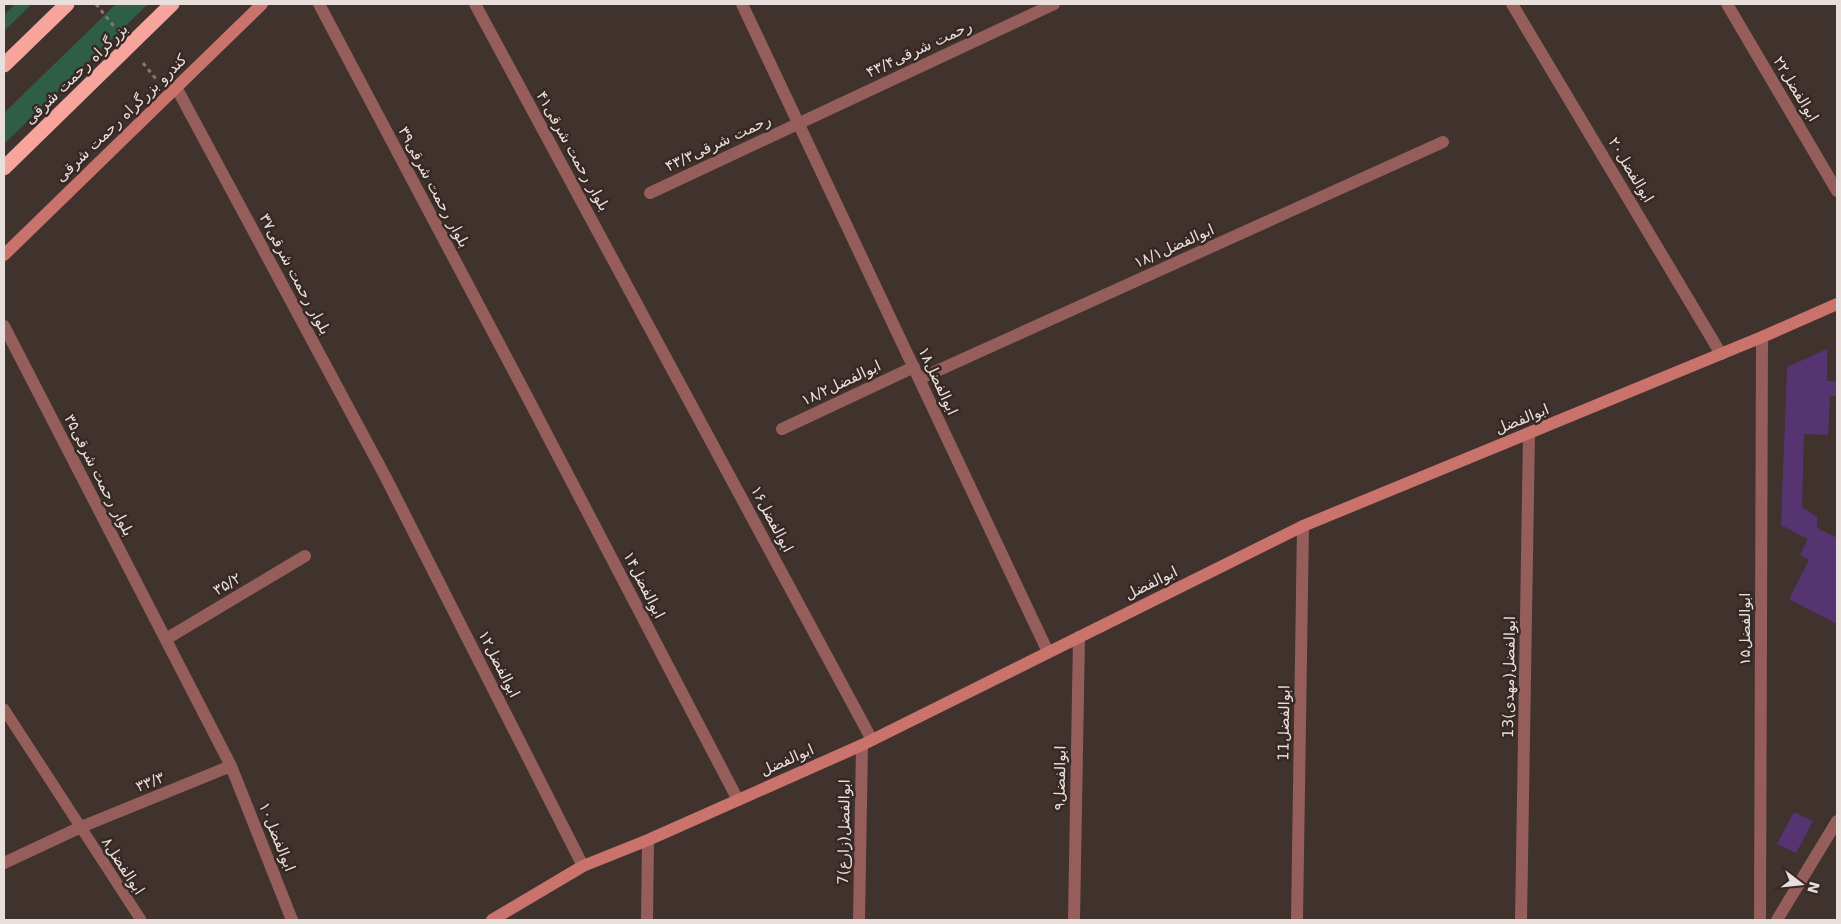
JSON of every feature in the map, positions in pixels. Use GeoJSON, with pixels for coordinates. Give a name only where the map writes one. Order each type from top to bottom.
{"type":"FeatureCollection","features":[{"type":"Feature","properties":{"kind":"highway"},"geometry":{"type":"LineString","coordinates":[[4,65],[66,4]]}},
{"type":"Feature","properties":{"kind":"highway","name":"بزرگراه رحمت شرقی"},"geometry":{"type":"LineString","coordinates":[[4,168],[172,4]]}},
{"type":"Feature","properties":{"kind":"street","name":"کندرو بزرگراه رحمت شرقی"},"geometry":{"type":"LineString","coordinates":[[4,256],[262,4]]}},
{"type":"Feature","properties":{"kind":"street","name":"بلوار رحمت شرقی۳۹"},"geometry":{"type":"LineString","coordinates":[[319,4],[521,385]]}},
{"type":"Feature","properties":{"kind":"street","name":"بلوار رحمت شرقی۴۱"},"geometry":{"type":"LineString","coordinates":[[475,4],[643,314]]}},
{"type":"Feature","properties":{"kind":"street","name":"ابوالفضل۱۸"},"geometry":{"type":"LineString","coordinates":[[742,4],[1048,652]]}},
{"type":"Feature","properties":{"kind":"street","name":"۴۳/۴رحمت شرقی"},"geometry":{"type":"LineString","coordinates":[[799,123],[1054,4]]}},
{"type":"Feature","properties":{"kind":"street","name":"ابوالفضل۲۰"},"geometry":{"type":"LineString","coordinates":[[1512,4],[1721,354]]}},
{"type":"Feature","properties":{"kind":"street","name":"ابوالفضل۲۲"},"geometry":{"type":"LineString","coordinates":[[1727,4],[1837,191]]}},
{"type":"Feature","properties":{"kind":"street","name":"بلوار رحمت شرقی۳۷"},"geometry":{"type":"LineString","coordinates":[[176,88],[385,476]]}},
{"type":"Feature","properties":{"kind":"street","name":"۴۳/۳رحمت شرقی"},"geometry":{"type":"LineString","coordinates":[[650,193],[799,123]]}},
{"type":"Feature","properties":{"kind":"street","name":"ابوالفضل۱۸/۱"},"geometry":{"type":"LineString","coordinates":[[920,380],[1443,142]]}},
{"type":"Feature","properties":{"kind":"street","name":"ابوالفضل"},"geometry":{"type":"LineString","coordinates":[[492,920],[583,866],[648,840],[867,742],[1303,526],[1529,434],[1837,304]]}},
{"type":"Feature","properties":{"kind":"street","name":"ابوالفضل۱۶"},"geometry":{"type":"LineString","coordinates":[[643,314],[867,742]]}},
{"type":"Feature","properties":{"kind":"street","name":"بلوار رحمت شرقی۳۵"},"geometry":{"type":"LineString","coordinates":[[4,326],[231,766]]}},
{"type":"Feature","properties":{"kind":"street","name":"ابوالفضل۱۵"},"geometry":{"type":"LineString","coordinates":[[1760,920],[1762,337]]}},
{"type":"Feature","properties":{"kind":"street","name":"۱۸/۲ابوالفضل"},"geometry":{"type":"LineString","coordinates":[[782,429],[914,367]]}},
{"type":"Feature","properties":{"kind":"street","name":"ابوالفضل۱۴"},"geometry":{"type":"LineString","coordinates":[[521,385],[738,800]]}},
{"type":"Feature","properties":{"kind":"street","name":"13ابوالفضل(مهدی)"},"geometry":{"type":"LineString","coordinates":[[1521,920],[1529,434]]}},
{"type":"Feature","properties":{"kind":"street","name":"ابوالفضل۱۲"},"geometry":{"type":"LineString","coordinates":[[385,476],[583,866]]}},
{"type":"Feature","properties":{"kind":"street","name":"11ابوالفضل"},"geometry":{"type":"LineString","coordinates":[[1297,920],[1303,526]]}},
{"type":"Feature","properties":{"kind":"street","name":"۳۵/۲"},"geometry":{"type":"LineString","coordinates":[[166,639],[305,556]]}},
{"type":"Feature","properties":{"kind":"street","name":"ابوالفضل۹"},"geometry":{"type":"LineString","coordinates":[[1074,920],[1079,637]]}},
{"type":"Feature","properties":{"kind":"street","name":"7ابوالفضل(زارع)"},"geometry":{"type":"LineString","coordinates":[[859,920],[867,742]]}},
{"type":"Feature","properties":{"kind":"street","name":"۳۳/۳"},"geometry":{"type":"LineString","coordinates":[[4,863],[81,828],[231,766]]}},
{"type":"Feature","properties":{"kind":"street","name":"ابوالفضل۱۰"},"geometry":{"type":"LineString","coordinates":[[231,766],[292,920]]}},
{"type":"Feature","properties":{"kind":"street"},"geometry":{"type":"LineString","coordinates":[[1777,920],[1837,821]]}},
{"type":"Feature","properties":{"kind":"street"},"geometry":{"type":"LineString","coordinates":[[646,920],[648,840]]}},
{"type":"Feature","properties":{"kind":"lane","name":"ابوالفضل۸"},"geometry":{"type":"LineString","coordinates":[[4,708],[141,920]]}},
{"type":"Feature","properties":{"kind":"green space"},"geometry":{"type":"Polygon","coordinates":[[[15,4],[32,4],[4,31],[4,15],[15,4]]]}},
{"type":"Feature","properties":{"kind":"green space"},"geometry":{"type":"Polygon","coordinates":[[[116,4],[148,4],[4,144],[4,113],[116,4]]]}},
{"type":"Feature","properties":{"kind":"building"},"geometry":{"type":"Polygon","coordinates":[[[1827,349],[1827,381],[1837,381],[1837,396],[1830,396],[1828,435],[1804,434],[1802,507],[1817,517],[1817,528],[1837,538],[1837,624],[1789,599],[1809,560],[1800,555],[1808,539],[1781,525],[1787,367],[1827,349]]]}},
{"type":"Feature","properties":{"kind":"building"},"geometry":{"type":"Polygon","coordinates":[[[1794,812],[1813,821],[1796,853],[1777,844],[1794,812]]]}}]}
